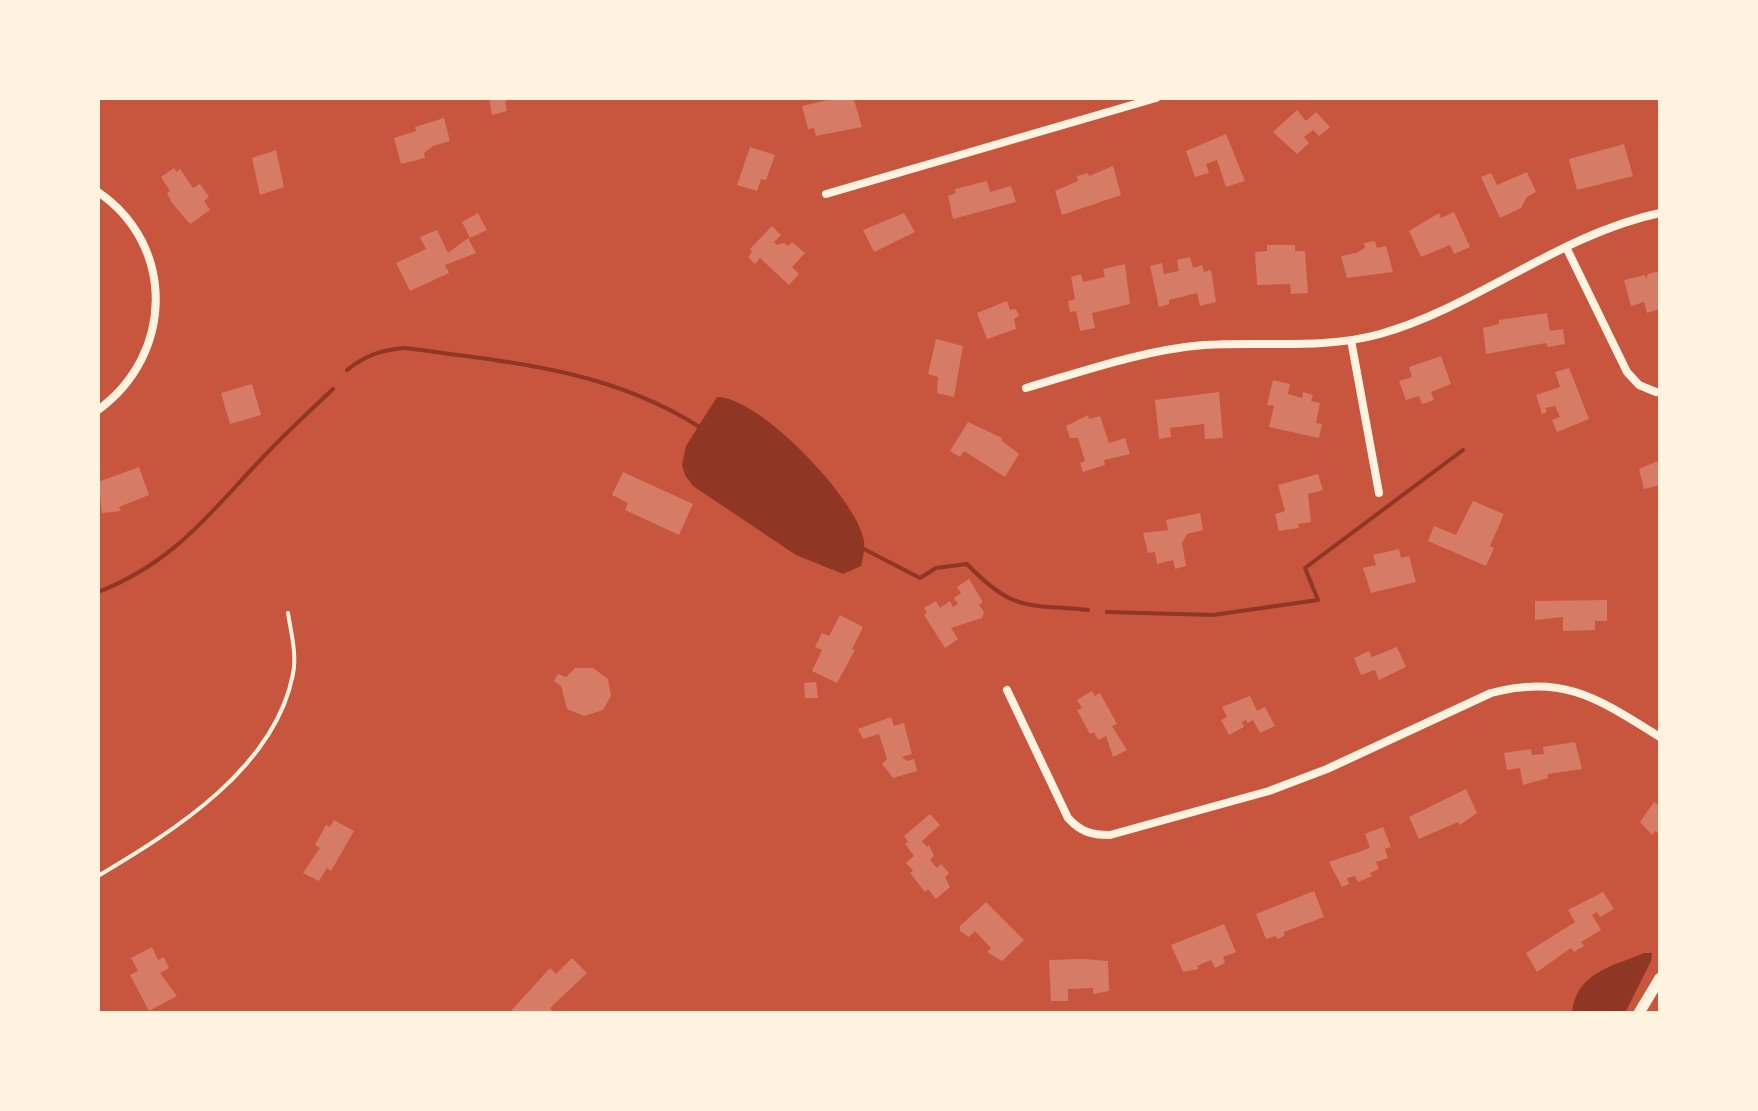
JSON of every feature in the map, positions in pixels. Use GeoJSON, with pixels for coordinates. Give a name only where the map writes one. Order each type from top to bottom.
{"type":"FeatureCollection","features":[{"type":"Feature","properties":{"kind":"street"},"geometry":{"type":"LineString","coordinates":[[826,194],[1156,98]]}},
{"type":"Feature","properties":{"kind":"street"},"geometry":{"type":"LineString","coordinates":[[98,192],[125,213],[140,233],[150,256],[156,283],[157,312],[153,332],[139,367],[115,397],[98,410]]}},
{"type":"Feature","properties":{"kind":"street"},"geometry":{"type":"LineString","coordinates":[[1026,388],[1129,358],[1202,345],[1351,340],[1407,324],[1614,227],[1660,213]]}},
{"type":"Feature","properties":{"kind":"street"},"geometry":{"type":"LineString","coordinates":[[1567,249],[1627,372],[1639,385],[1656,392]]}},
{"type":"Feature","properties":{"kind":"street"},"geometry":{"type":"LineString","coordinates":[[1351,340],[1379,493]]}},
{"type":"Feature","properties":{"kind":"street"},"geometry":{"type":"LineString","coordinates":[[1007,690],[1068,818],[1078,829],[1093,836],[1110,835],[1269,791],[1491,693],[1515,687],[1540,685],[1574,690],[1603,702],[1660,737]]}},
{"type":"Feature","properties":{"kind":"street"},"geometry":{"type":"LineString","coordinates":[[1639,1013],[1660,978]]}},
{"type":"Feature","properties":{"kind":"lane"},"geometry":{"type":"LineString","coordinates":[[98,876],[191,813],[235,776],[264,743],[285,704],[294,672],[288,613]]}},
{"type":"Feature","properties":{"kind":"shaded area"},"geometry":{"type":"Polygon","coordinates":[[[717,397],[735,402],[757,414],[781,432],[826,477],[858,523],[864,541],[861,566],[843,574],[796,555],[693,486],[682,465],[686,446],[717,397]]]}},
{"type":"Feature","properties":{"kind":"shaded area"},"geometry":{"type":"Polygon","coordinates":[[[1644,953],[1652,953],[1651,961],[1625,1013],[1572,1013],[1580,988],[1588,980],[1608,967],[1644,953]]]}},
{"type":"Feature","properties":{"kind":"building"},"geometry":{"type":"Polygon","coordinates":[[[489,98],[509,98],[505,102],[507,111],[492,115],[489,98]]]}},
{"type":"Feature","properties":{"kind":"building"},"geometry":{"type":"Polygon","coordinates":[[[837,98],[854,100],[862,127],[816,136],[814,128],[808,129],[802,106],[837,98]]]}},
{"type":"Feature","properties":{"kind":"building"},"geometry":{"type":"Polygon","coordinates":[[[1297,110],[1306,121],[1316,112],[1330,127],[1319,136],[1313,130],[1304,137],[1309,143],[1297,154],[1273,132],[1297,110]]]}},
{"type":"Feature","properties":{"kind":"building"},"geometry":{"type":"Polygon","coordinates":[[[444,118],[450,141],[433,146],[424,153],[425,158],[401,164],[394,138],[416,131],[415,127],[444,118]]]}},
{"type":"Feature","properties":{"kind":"building"},"geometry":{"type":"Polygon","coordinates":[[[1226,134],[1245,181],[1226,187],[1217,160],[1206,164],[1209,173],[1195,177],[1186,151],[1226,134]]]}},
{"type":"Feature","properties":{"kind":"building"},"geometry":{"type":"Polygon","coordinates":[[[1624,144],[1633,176],[1577,190],[1569,159],[1624,144]]]}},
{"type":"Feature","properties":{"kind":"building"},"geometry":{"type":"Polygon","coordinates":[[[750,147],[775,155],[766,180],[761,179],[757,191],[737,185],[750,147]]]}},
{"type":"Feature","properties":{"kind":"building"},"geometry":{"type":"Polygon","coordinates":[[[276,150],[284,187],[260,195],[252,158],[276,150]]]}},
{"type":"Feature","properties":{"kind":"building"},"geometry":{"type":"Polygon","coordinates":[[[1113,166],[1121,195],[1062,215],[1055,191],[1078,181],[1077,176],[1088,173],[1089,176],[1113,166]]]}},
{"type":"Feature","properties":{"kind":"building"},"geometry":{"type":"Polygon","coordinates":[[[174,168],[177,172],[180,169],[193,188],[200,184],[209,197],[204,201],[210,210],[190,224],[172,203],[167,193],[170,191],[161,177],[174,168]]]}},
{"type":"Feature","properties":{"kind":"building"},"geometry":{"type":"Polygon","coordinates":[[[1527,172],[1536,192],[1527,197],[1521,208],[1500,218],[1481,177],[1491,173],[1497,185],[1527,172]]]}},
{"type":"Feature","properties":{"kind":"building"},"geometry":{"type":"Polygon","coordinates":[[[987,181],[990,192],[1011,186],[1016,202],[953,219],[948,196],[956,193],[955,189],[987,181]]]}},
{"type":"Feature","properties":{"kind":"building"},"geometry":{"type":"Polygon","coordinates":[[[1454,212],[1470,247],[1454,254],[1450,245],[1421,257],[1409,231],[1439,213],[1441,218],[1454,212]]]}},
{"type":"Feature","properties":{"kind":"building"},"geometry":{"type":"Polygon","coordinates":[[[478,213],[487,230],[470,238],[462,222],[478,213]]]}},
{"type":"Feature","properties":{"kind":"building"},"geometry":{"type":"Polygon","coordinates":[[[904,213],[915,232],[874,252],[863,230],[904,213]]]}},
{"type":"Feature","properties":{"kind":"building"},"geometry":{"type":"Polygon","coordinates":[[[772,226],[781,235],[774,242],[777,245],[784,243],[788,246],[792,242],[805,253],[792,267],[799,274],[789,285],[760,258],[755,264],[748,257],[752,252],[750,249],[772,226]]]}},
{"type":"Feature","properties":{"kind":"building"},"geometry":{"type":"Polygon","coordinates":[[[437,230],[448,253],[468,238],[476,253],[445,265],[449,273],[410,291],[396,263],[426,249],[420,237],[437,230]]]}},
{"type":"Feature","properties":{"kind":"building"},"geometry":{"type":"Polygon","coordinates":[[[1375,241],[1377,248],[1386,246],[1393,272],[1347,278],[1341,256],[1356,253],[1365,248],[1364,243],[1375,241]]]}},
{"type":"Feature","properties":{"kind":"building"},"geometry":{"type":"Polygon","coordinates":[[[1267,245],[1295,245],[1295,251],[1305,251],[1308,293],[1291,294],[1290,284],[1257,285],[1255,252],[1267,251],[1267,245]]]}},
{"type":"Feature","properties":{"kind":"building"},"geometry":{"type":"Polygon","coordinates":[[[1190,257],[1193,268],[1202,265],[1204,272],[1211,270],[1216,302],[1200,306],[1197,293],[1169,300],[1169,304],[1159,307],[1150,266],[1162,263],[1164,274],[1179,271],[1177,260],[1190,257]]]}},
{"type":"Feature","properties":{"kind":"building"},"geometry":{"type":"Polygon","coordinates":[[[1125,264],[1130,304],[1092,313],[1095,328],[1080,331],[1076,311],[1070,312],[1068,301],[1075,299],[1071,277],[1081,274],[1083,282],[1105,277],[1103,269],[1125,264]]]}},
{"type":"Feature","properties":{"kind":"building"},"geometry":{"type":"Polygon","coordinates":[[[1660,271],[1660,309],[1647,313],[1644,302],[1631,306],[1624,280],[1645,275],[1646,279],[1648,274],[1660,271]]]}},
{"type":"Feature","properties":{"kind":"building"},"geometry":{"type":"Polygon","coordinates":[[[1007,301],[1010,310],[1016,309],[1019,316],[1014,319],[1016,329],[987,339],[977,313],[1007,301]]]}},
{"type":"Feature","properties":{"kind":"building"},"geometry":{"type":"Polygon","coordinates":[[[1547,313],[1550,331],[1563,329],[1565,344],[1548,347],[1546,343],[1486,354],[1483,328],[1499,324],[1499,320],[1547,313]]]}},
{"type":"Feature","properties":{"kind":"building"},"geometry":{"type":"Polygon","coordinates":[[[936,339],[963,346],[954,397],[937,393],[938,377],[928,374],[936,339]]]}},
{"type":"Feature","properties":{"kind":"building"},"geometry":{"type":"Polygon","coordinates":[[[1441,356],[1451,384],[1431,392],[1434,400],[1422,404],[1419,396],[1406,400],[1399,381],[1412,377],[1409,367],[1441,356]]]}},
{"type":"Feature","properties":{"kind":"building"},"geometry":{"type":"Polygon","coordinates":[[[1569,368],[1589,419],[1557,432],[1552,420],[1560,417],[1555,406],[1545,408],[1547,412],[1542,414],[1536,395],[1560,387],[1555,372],[1569,368]]]}},
{"type":"Feature","properties":{"kind":"building"},"geometry":{"type":"Polygon","coordinates":[[[1273,380],[1290,384],[1288,394],[1302,398],[1303,392],[1313,395],[1311,401],[1320,403],[1316,423],[1322,424],[1319,438],[1269,427],[1274,406],[1267,405],[1273,380]]]}},
{"type":"Feature","properties":{"kind":"building"},"geometry":{"type":"Polygon","coordinates":[[[252,384],[261,415],[230,424],[221,393],[252,384]]]}},
{"type":"Feature","properties":{"kind":"building"},"geometry":{"type":"Polygon","coordinates":[[[1219,392],[1223,438],[1205,439],[1204,424],[1170,428],[1171,437],[1159,439],[1155,400],[1219,392]]]}},
{"type":"Feature","properties":{"kind":"building"},"geometry":{"type":"Polygon","coordinates":[[[1088,415],[1089,419],[1100,416],[1109,443],[1125,438],[1130,454],[1104,460],[1105,465],[1083,472],[1080,463],[1085,461],[1078,438],[1070,438],[1066,426],[1088,415]]]}},
{"type":"Feature","properties":{"kind":"building"},"geometry":{"type":"Polygon","coordinates":[[[968,422],[1002,438],[1019,454],[1005,477],[964,451],[960,457],[950,451],[968,422]]]}},
{"type":"Feature","properties":{"kind":"building"},"geometry":{"type":"Polygon","coordinates":[[[1660,460],[1660,485],[1644,489],[1639,469],[1660,460]]]}},
{"type":"Feature","properties":{"kind":"building"},"geometry":{"type":"Polygon","coordinates":[[[139,467],[149,495],[119,507],[121,511],[102,513],[98,482],[139,467]]]}},
{"type":"Feature","properties":{"kind":"building"},"geometry":{"type":"Polygon","coordinates":[[[623,472],[693,504],[679,535],[625,510],[628,503],[612,495],[623,472]]]}},
{"type":"Feature","properties":{"kind":"building"},"geometry":{"type":"Polygon","coordinates":[[[1318,474],[1323,490],[1308,494],[1311,522],[1298,524],[1299,528],[1279,531],[1275,514],[1285,511],[1278,485],[1318,474]]]}},
{"type":"Feature","properties":{"kind":"building"},"geometry":{"type":"Polygon","coordinates":[[[1473,501],[1504,514],[1490,546],[1494,548],[1486,566],[1428,541],[1434,526],[1456,535],[1473,501]]]}},
{"type":"Feature","properties":{"kind":"building"},"geometry":{"type":"Polygon","coordinates":[[[1200,513],[1203,530],[1187,534],[1182,543],[1186,566],[1175,569],[1173,560],[1157,564],[1155,552],[1148,553],[1143,533],[1168,530],[1166,520],[1200,513]]]}},
{"type":"Feature","properties":{"kind":"building"},"geometry":{"type":"Polygon","coordinates":[[[1399,549],[1401,558],[1409,556],[1416,582],[1371,593],[1363,568],[1376,565],[1373,555],[1399,549]]]}},
{"type":"Feature","properties":{"kind":"building"},"geometry":{"type":"Polygon","coordinates":[[[969,579],[983,602],[979,605],[984,612],[982,618],[951,628],[958,639],[945,648],[924,615],[927,613],[924,608],[936,601],[940,608],[950,601],[953,607],[958,604],[954,598],[961,593],[957,587],[969,579]]]}},
{"type":"Feature","properties":{"kind":"building"},"geometry":{"type":"Polygon","coordinates":[[[1607,600],[1607,621],[1595,621],[1595,630],[1563,631],[1563,617],[1535,620],[1535,601],[1607,600]]]}},
{"type":"Feature","properties":{"kind":"building"},"geometry":{"type":"Polygon","coordinates":[[[840,615],[863,627],[852,649],[855,650],[837,683],[812,671],[822,650],[815,647],[822,633],[829,636],[840,615]]]}},
{"type":"Feature","properties":{"kind":"building"},"geometry":{"type":"Polygon","coordinates":[[[1397,647],[1406,667],[1379,680],[1375,670],[1361,675],[1354,658],[1369,651],[1372,657],[1397,647]]]}},
{"type":"Feature","properties":{"kind":"building"},"geometry":{"type":"Polygon","coordinates":[[[575,668],[593,668],[608,679],[611,696],[603,710],[584,716],[567,709],[561,686],[554,681],[558,674],[566,677],[575,668]]]}},
{"type":"Feature","properties":{"kind":"building"},"geometry":{"type":"Polygon","coordinates":[[[816,682],[818,698],[805,698],[804,683],[816,682]]]}},
{"type":"Feature","properties":{"kind":"building"},"geometry":{"type":"Polygon","coordinates":[[[1092,691],[1095,696],[1100,693],[1117,724],[1112,726],[1127,750],[1113,757],[1106,736],[1098,740],[1094,732],[1090,734],[1077,710],[1082,708],[1077,700],[1092,691]]]}},
{"type":"Feature","properties":{"kind":"building"},"geometry":{"type":"Polygon","coordinates":[[[1250,696],[1257,711],[1265,707],[1275,726],[1260,733],[1253,720],[1248,723],[1246,720],[1242,722],[1244,727],[1229,735],[1221,720],[1227,717],[1222,707],[1250,696]]]}},
{"type":"Feature","properties":{"kind":"building"},"geometry":{"type":"Polygon","coordinates":[[[891,717],[894,726],[904,723],[912,754],[902,757],[907,761],[914,759],[917,771],[893,778],[882,764],[887,759],[879,734],[863,739],[858,729],[891,717]]]}},
{"type":"Feature","properties":{"kind":"building"},"geometry":{"type":"Polygon","coordinates":[[[1575,742],[1582,769],[1548,774],[1548,778],[1523,785],[1520,768],[1507,770],[1504,753],[1531,749],[1532,755],[1544,754],[1543,747],[1575,742]]]}},
{"type":"Feature","properties":{"kind":"building"},"geometry":{"type":"Polygon","coordinates":[[[1466,789],[1477,813],[1460,825],[1458,822],[1419,839],[1409,817],[1466,789]]]}},
{"type":"Feature","properties":{"kind":"building"},"geometry":{"type":"Polygon","coordinates":[[[1654,802],[1660,806],[1660,835],[1655,831],[1652,835],[1640,822],[1654,802]]]}},
{"type":"Feature","properties":{"kind":"building"},"geometry":{"type":"Polygon","coordinates":[[[930,814],[940,825],[922,841],[927,847],[929,845],[934,856],[930,860],[937,868],[941,864],[949,873],[945,877],[950,887],[936,899],[928,889],[925,892],[910,873],[913,871],[906,863],[914,856],[905,844],[908,842],[904,836],[930,814]]]}},
{"type":"Feature","properties":{"kind":"building"},"geometry":{"type":"Polygon","coordinates":[[[334,820],[354,831],[331,871],[327,868],[319,881],[303,873],[320,848],[315,845],[326,825],[330,827],[334,820]]]}},
{"type":"Feature","properties":{"kind":"building"},"geometry":{"type":"Polygon","coordinates":[[[1383,827],[1391,847],[1385,849],[1388,858],[1376,862],[1379,869],[1370,873],[1372,876],[1358,882],[1355,876],[1347,878],[1349,884],[1342,887],[1329,862],[1370,848],[1365,834],[1383,827]]]}},
{"type":"Feature","properties":{"kind":"building"},"geometry":{"type":"Polygon","coordinates":[[[1314,891],[1324,917],[1284,932],[1284,936],[1277,939],[1276,936],[1266,939],[1256,914],[1314,891]]]}},
{"type":"Feature","properties":{"kind":"building"},"geometry":{"type":"Polygon","coordinates":[[[1603,892],[1614,909],[1600,917],[1597,912],[1592,915],[1601,930],[1581,942],[1584,946],[1574,952],[1571,948],[1537,972],[1526,953],[1575,922],[1568,910],[1603,892]]]}},
{"type":"Feature","properties":{"kind":"building"},"geometry":{"type":"Polygon","coordinates":[[[986,902],[1024,940],[1002,961],[987,952],[991,948],[975,931],[969,937],[960,931],[960,926],[986,902]]]}},
{"type":"Feature","properties":{"kind":"building"},"geometry":{"type":"Polygon","coordinates":[[[1224,924],[1236,952],[1223,957],[1225,963],[1215,968],[1211,960],[1197,966],[1199,969],[1183,972],[1171,945],[1224,924]]]}},
{"type":"Feature","properties":{"kind":"building"},"geometry":{"type":"Polygon","coordinates":[[[152,947],[158,960],[164,957],[169,968],[160,973],[177,996],[149,1011],[130,975],[138,971],[131,958],[152,947]]]}},
{"type":"Feature","properties":{"kind":"building"},"geometry":{"type":"Polygon","coordinates":[[[572,958],[587,973],[550,1008],[554,1013],[509,1013],[550,968],[556,974],[572,958]]]}},
{"type":"Feature","properties":{"kind":"building"},"geometry":{"type":"Polygon","coordinates":[[[1049,960],[1108,961],[1109,991],[1093,994],[1093,988],[1068,989],[1068,1001],[1051,1001],[1049,960]]]}},
{"type":"Feature","properties":{"kind":"waterway"},"geometry":{"type":"LineString","coordinates":[[347,370],[374,354],[405,348],[519,364],[593,380],[628,392],[698,426]]}},
{"type":"Feature","properties":{"kind":"waterway"},"geometry":{"type":"LineString","coordinates":[[98,592],[150,566],[191,533],[333,389]]}},
{"type":"Feature","properties":{"kind":"waterway"},"geometry":{"type":"LineString","coordinates":[[1107,612],[1213,615],[1318,600],[1305,568],[1463,450]]}},
{"type":"Feature","properties":{"kind":"waterway"},"geometry":{"type":"LineString","coordinates":[[864,549],[920,578],[936,568],[967,564],[997,591],[1022,603],[1088,610]]}}]}
